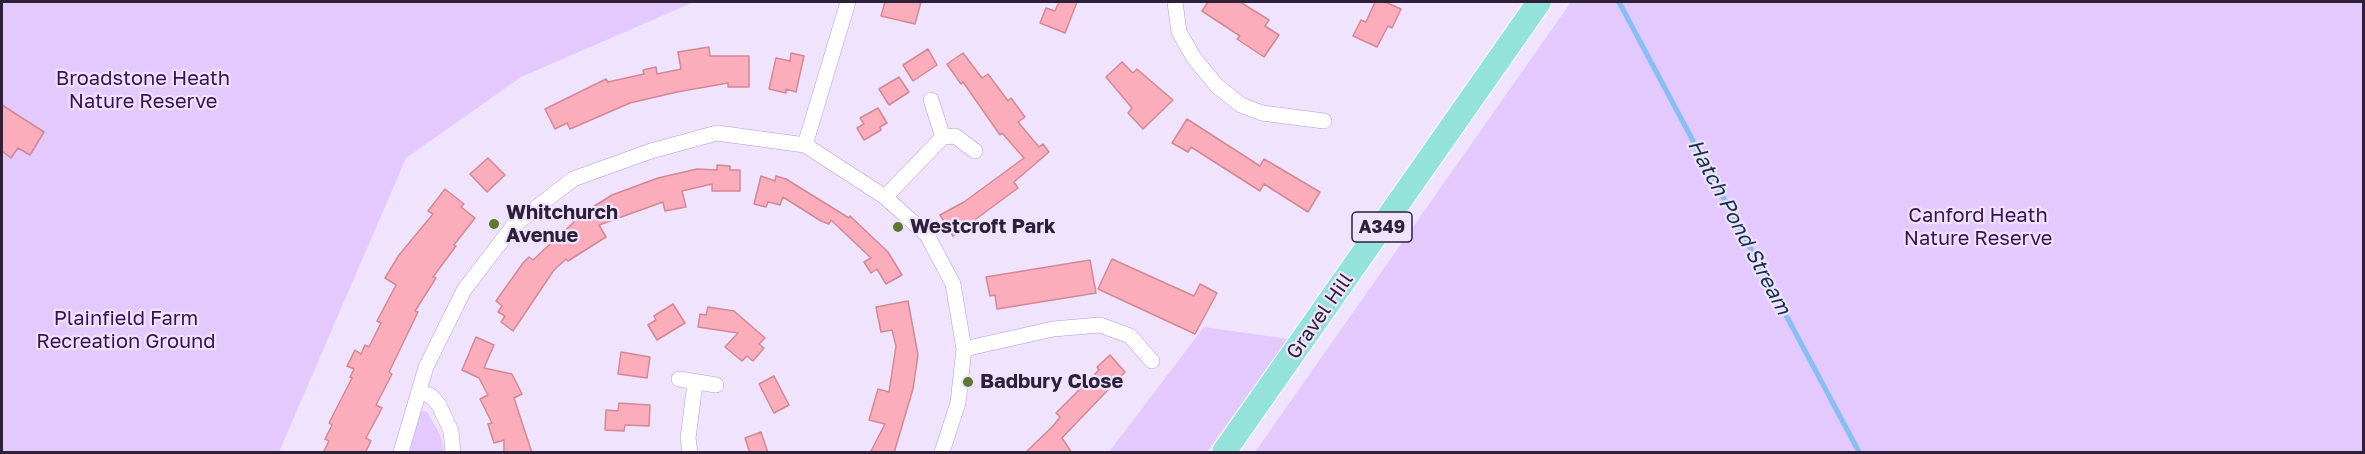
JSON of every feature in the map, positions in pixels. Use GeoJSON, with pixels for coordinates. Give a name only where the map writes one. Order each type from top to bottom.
{"type":"FeatureCollection","features":[{"type":"Feature","properties":{"kind":"main road","name":"Gravel Hill"},"geometry":{"type":"LineString","coordinates":[[1224,453],[1539,2]]}},
{"type":"Feature","properties":{"kind":"street"},"geometry":{"type":"LineString","coordinates":[[805,145],[848,2]]}},
{"type":"Feature","properties":{"kind":"street"},"geometry":{"type":"LineString","coordinates":[[1175,2],[1179,32],[1194,58],[1216,86],[1241,105],[1262,113],[1324,121]]}},
{"type":"Feature","properties":{"kind":"street"},"geometry":{"type":"LineString","coordinates":[[932,100],[943,137]]}},
{"type":"Feature","properties":{"kind":"street"},"geometry":{"type":"LineString","coordinates":[[401,453],[426,367],[464,290],[513,226],[573,179],[651,151],[717,134],[805,145],[885,196],[927,235],[953,284],[964,349],[958,403],[942,453]]}},
{"type":"Feature","properties":{"kind":"street"},"geometry":{"type":"LineString","coordinates":[[885,196],[943,137],[955,136],[975,151]]}},
{"type":"Feature","properties":{"kind":"street"},"geometry":{"type":"LineString","coordinates":[[964,349],[1053,329],[1100,325],[1130,336],[1152,361]]}},
{"type":"Feature","properties":{"kind":"street"},"geometry":{"type":"LineString","coordinates":[[679,379],[716,385]]}},
{"type":"Feature","properties":{"kind":"street"},"geometry":{"type":"LineString","coordinates":[[690,453],[688,438],[695,383]]}},
{"type":"Feature","properties":{"kind":"street"},"geometry":{"type":"LineString","coordinates":[[419,391],[430,396],[439,405],[451,431],[453,453]]}},
{"type":"Feature","properties":{"kind":"green space"},"geometry":{"type":"Polygon","coordinates":[[[2,2],[694,2],[521,77],[406,158],[279,452],[2,452],[2,2]]]}},
{"type":"Feature","properties":{"kind":"green space","name":"Canford Heath Nature Reserve"},"geometry":{"type":"Polygon","coordinates":[[[1571,2],[2363,2],[2363,452],[1255,452],[1571,2]]]}},
{"type":"Feature","properties":{"kind":"green space"},"geometry":{"type":"Polygon","coordinates":[[[1204,327],[1288,339],[1207,452],[1109,452],[1204,327]]]}},
{"type":"Feature","properties":{"kind":"green space"},"geometry":{"type":"Polygon","coordinates":[[[421,412],[428,413],[441,437],[444,452],[409,452],[421,412]]]}},
{"type":"Feature","properties":{"kind":"building"},"geometry":{"type":"Polygon","coordinates":[[[885,2],[921,2],[915,24],[881,16],[885,2]]]}},
{"type":"Feature","properties":{"kind":"building"},"geometry":{"type":"Polygon","coordinates":[[[1059,2],[1077,2],[1065,33],[1040,23],[1046,8],[1055,11],[1059,2]]]}},
{"type":"Feature","properties":{"kind":"building"},"geometry":{"type":"Polygon","coordinates":[[[1208,2],[1240,2],[1269,20],[1265,26],[1279,35],[1264,57],[1237,39],[1240,36],[1202,11],[1208,2]]]}},
{"type":"Feature","properties":{"kind":"building"},"geometry":{"type":"Polygon","coordinates":[[[1375,2],[1385,2],[1401,9],[1392,28],[1388,26],[1377,47],[1353,36],[1361,20],[1366,22],[1375,2]]]}},
{"type":"Feature","properties":{"kind":"building"},"geometry":{"type":"Polygon","coordinates":[[[709,47],[710,56],[749,56],[749,87],[728,87],[728,83],[630,103],[570,129],[567,123],[555,129],[545,109],[606,79],[608,82],[644,74],[643,70],[656,67],[657,74],[681,69],[678,52],[709,47]]]}},
{"type":"Feature","properties":{"kind":"building"},"geometry":{"type":"Polygon","coordinates":[[[928,49],[937,65],[913,81],[903,65],[928,49]]]}},
{"type":"Feature","properties":{"kind":"building"},"geometry":{"type":"Polygon","coordinates":[[[791,53],[804,56],[796,92],[786,89],[786,93],[769,89],[776,58],[790,61],[791,53]]]}},
{"type":"Feature","properties":{"kind":"building"},"geometry":{"type":"Polygon","coordinates":[[[963,53],[982,78],[988,74],[1008,101],[1011,98],[1025,117],[1018,122],[1039,147],[1043,144],[1049,152],[1014,182],[1018,188],[953,236],[940,215],[964,202],[1024,158],[1002,133],[1000,135],[963,82],[961,84],[947,64],[963,53]]]}},
{"type":"Feature","properties":{"kind":"building"},"geometry":{"type":"Polygon","coordinates":[[[1122,62],[1133,73],[1137,69],[1173,100],[1143,129],[1128,113],[1132,108],[1106,77],[1122,62]]]}},
{"type":"Feature","properties":{"kind":"building"},"geometry":{"type":"Polygon","coordinates":[[[899,77],[909,92],[889,105],[879,89],[899,77]]]}},
{"type":"Feature","properties":{"kind":"building"},"geometry":{"type":"Polygon","coordinates":[[[2,105],[44,132],[30,155],[18,148],[11,158],[2,151],[2,105]]]}},
{"type":"Feature","properties":{"kind":"building"},"geometry":{"type":"Polygon","coordinates":[[[878,108],[887,123],[880,127],[881,130],[864,140],[857,128],[864,124],[860,118],[878,108]]]}},
{"type":"Feature","properties":{"kind":"building"},"geometry":{"type":"Polygon","coordinates":[[[1187,119],[1260,166],[1264,159],[1320,192],[1308,212],[1264,184],[1260,191],[1191,147],[1188,152],[1172,143],[1187,119]]]}},
{"type":"Feature","properties":{"kind":"building"},"geometry":{"type":"Polygon","coordinates":[[[488,158],[505,175],[487,192],[470,174],[488,158]]]}},
{"type":"Feature","properties":{"kind":"building"},"geometry":{"type":"Polygon","coordinates":[[[717,165],[730,166],[730,170],[740,170],[740,191],[712,191],[712,184],[682,191],[686,207],[665,211],[663,202],[599,225],[606,237],[568,261],[566,259],[554,270],[513,331],[501,322],[505,316],[498,312],[502,306],[496,301],[523,263],[529,257],[533,260],[574,222],[572,220],[612,195],[658,178],[697,169],[717,170],[717,165]]]}},
{"type":"Feature","properties":{"kind":"building"},"geometry":{"type":"Polygon","coordinates":[[[761,176],[775,181],[776,176],[786,179],[849,218],[850,216],[888,252],[902,275],[886,284],[877,269],[871,273],[864,262],[871,258],[831,220],[829,224],[821,221],[783,197],[780,205],[768,202],[766,207],[754,204],[761,176]]]}},
{"type":"Feature","properties":{"kind":"building"},"geometry":{"type":"Polygon","coordinates":[[[445,189],[464,204],[461,207],[475,218],[433,277],[436,278],[415,311],[418,312],[389,372],[392,374],[376,405],[382,408],[366,438],[371,441],[365,453],[323,453],[329,441],[325,439],[332,425],[329,423],[352,378],[350,377],[354,369],[347,366],[355,350],[361,354],[365,345],[369,347],[381,323],[377,321],[396,285],[385,278],[399,255],[433,214],[428,211],[445,189]]]}},
{"type":"Feature","properties":{"kind":"building"},"geometry":{"type":"Polygon","coordinates":[[[1112,259],[1194,296],[1200,284],[1217,293],[1195,334],[1098,289],[1112,259]]]}},
{"type":"Feature","properties":{"kind":"building"},"geometry":{"type":"Polygon","coordinates":[[[1090,260],[1096,293],[997,309],[995,295],[990,296],[986,277],[1090,260]]]}},
{"type":"Feature","properties":{"kind":"building"},"geometry":{"type":"Polygon","coordinates":[[[908,301],[918,355],[913,389],[894,453],[870,453],[885,424],[869,420],[878,389],[889,392],[896,346],[892,330],[881,332],[876,307],[908,301]]]}},
{"type":"Feature","properties":{"kind":"building"},"geometry":{"type":"Polygon","coordinates":[[[673,304],[685,323],[657,340],[648,325],[656,320],[654,316],[673,304]]]}},
{"type":"Feature","properties":{"kind":"building"},"geometry":{"type":"Polygon","coordinates":[[[708,307],[734,311],[765,338],[759,344],[764,348],[753,361],[747,356],[742,361],[725,347],[738,333],[698,327],[700,314],[706,315],[708,307]]]}},
{"type":"Feature","properties":{"kind":"building"},"geometry":{"type":"Polygon","coordinates":[[[476,337],[494,345],[484,368],[512,374],[522,394],[514,398],[532,453],[504,453],[504,440],[494,443],[488,424],[492,423],[480,399],[488,395],[479,378],[462,370],[476,337]]]}},
{"type":"Feature","properties":{"kind":"building"},"geometry":{"type":"Polygon","coordinates":[[[621,352],[650,357],[647,378],[618,374],[621,352]]]}},
{"type":"Feature","properties":{"kind":"building"},"geometry":{"type":"Polygon","coordinates":[[[1110,355],[1125,372],[1062,438],[1072,453],[1025,453],[1053,426],[1060,417],[1056,413],[1099,370],[1097,367],[1110,355]]]}},
{"type":"Feature","properties":{"kind":"building"},"geometry":{"type":"Polygon","coordinates":[[[774,376],[789,405],[774,413],[759,384],[774,376]]]}},
{"type":"Feature","properties":{"kind":"building"},"geometry":{"type":"Polygon","coordinates":[[[619,403],[650,405],[649,426],[625,425],[624,431],[605,430],[606,410],[618,411],[619,403]]]}},
{"type":"Feature","properties":{"kind":"building"},"geometry":{"type":"Polygon","coordinates":[[[761,432],[768,453],[750,453],[745,438],[761,432]]]}},
{"type":"Feature","properties":{"kind":"waterway","name":"Hatch Pond Stream"},"geometry":{"type":"LineString","coordinates":[[1619,2],[1859,452]]}},
{"type":"Feature","properties":{"kind":"place","name":"Whitchurch Avenue"},"geometry":{"type":"Point","coordinates":[494,224]}},
{"type":"Feature","properties":{"kind":"place","name":"Westcroft Park"},"geometry":{"type":"Point","coordinates":[898,227]}},
{"type":"Feature","properties":{"kind":"place","name":"Badbury Close"},"geometry":{"type":"Point","coordinates":[968,382]}},
{"type":"Feature","properties":{"kind":"park label","name":"Broadstone Heath Nature Reserve"},"geometry":{"type":"Point","coordinates":[143,90]}},
{"type":"Feature","properties":{"kind":"park label","name":"Plainfield Farm Recreation Ground"},"geometry":{"type":"Point","coordinates":[126,330]}}]}
